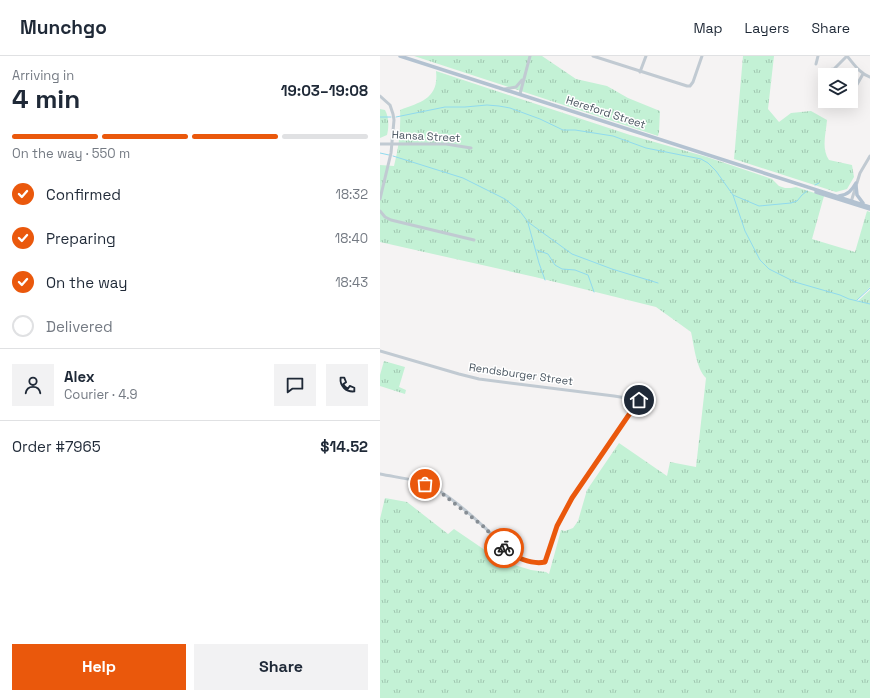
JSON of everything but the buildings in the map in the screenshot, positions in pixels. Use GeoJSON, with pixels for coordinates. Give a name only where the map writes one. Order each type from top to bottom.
{"type":"FeatureCollection","features":[{"type":"Feature","properties":{"kind":"main road","name":"Hereford Street"},"geometry":{"type":"LineString","coordinates":[[400,56],[870,208]]}},
{"type":"Feature","properties":{"kind":"main road"},"geometry":{"type":"LineString","coordinates":[[836,196],[842,196],[848,193],[856,184]]}},
{"type":"Feature","properties":{"kind":"main road"},"geometry":{"type":"LineString","coordinates":[[856,184],[857,195],[865,205]]}},
{"type":"Feature","properties":{"kind":"main road","name":"Hereford Street"},"geometry":{"type":"LineString","coordinates":[[806,187],[810,187],[851,202],[865,205],[870,208]]}},
{"type":"Feature","properties":{"kind":"street"},"geometry":{"type":"LineString","coordinates":[[520,94],[530,56]]}},
{"type":"Feature","properties":{"kind":"street"},"geometry":{"type":"LineString","coordinates":[[593,56],[684,86],[690,86],[693,82],[702,56]]}},
{"type":"Feature","properties":{"kind":"street"},"geometry":{"type":"LineString","coordinates":[[640,72],[646,56]]}},
{"type":"Feature","properties":{"kind":"street"},"geometry":{"type":"LineString","coordinates":[[816,64],[818,56]]}},
{"type":"Feature","properties":{"kind":"street"},"geometry":{"type":"LineString","coordinates":[[835,68],[847,56],[863,74],[870,77]]}},
{"type":"Feature","properties":{"kind":"street"},"geometry":{"type":"LineString","coordinates":[[858,83],[863,74]]}},
{"type":"Feature","properties":{"kind":"street"},"geometry":{"type":"LineString","coordinates":[[503,89],[516,87],[523,78]]}},
{"type":"Feature","properties":{"kind":"street"},"geometry":{"type":"LineString","coordinates":[[380,96],[390,105],[393,114],[393,143],[380,199]]}},
{"type":"Feature","properties":{"kind":"street","name":"Hansa Street"},"geometry":{"type":"LineString","coordinates":[[380,144],[446,144],[471,148]]}},
{"type":"Feature","properties":{"kind":"street"},"geometry":{"type":"LineString","coordinates":[[851,202],[862,167],[870,156]]}},
{"type":"Feature","properties":{"kind":"street"},"geometry":{"type":"LineString","coordinates":[[380,211],[385,217],[391,220],[474,240]]}},
{"type":"Feature","properties":{"kind":"street","name":"Rendsburger Street"},"geometry":{"type":"LineString","coordinates":[[380,350],[470,377],[639,400],[572,498],[557,526],[545,562],[541,563],[530,561],[518,558],[511,554],[483,526],[440,492],[430,486],[417,481],[380,474]]}},
{"type":"Feature","properties":{"kind":"green space"},"geometry":{"type":"Polygon","coordinates":[[[414,56],[542,56],[576,79],[607,86],[628,98],[660,111],[658,136],[414,56]]]}},
{"type":"Feature","properties":{"kind":"green space"},"geometry":{"type":"Polygon","coordinates":[[[743,56],[774,56],[768,109],[779,122],[791,113],[811,111],[827,120],[825,151],[829,160],[852,165],[854,177],[847,189],[836,192],[734,159],[743,56]]]}},
{"type":"Feature","properties":{"kind":"green space"},"geometry":{"type":"Polygon","coordinates":[[[436,71],[630,135],[707,157],[772,179],[779,186],[785,188],[796,187],[824,196],[812,239],[855,252],[867,211],[870,212],[870,287],[856,301],[858,301],[870,290],[870,698],[380,698],[380,519],[385,498],[407,502],[448,534],[454,529],[501,561],[549,574],[561,530],[565,531],[573,528],[578,521],[587,490],[619,443],[667,476],[670,462],[696,467],[706,378],[700,368],[694,350],[691,332],[656,307],[535,277],[380,242],[380,165],[394,166],[399,138],[400,110],[422,101],[432,93],[435,87],[436,71]]]}},
{"type":"Feature","properties":{"kind":"green space"},"geometry":{"type":"Polygon","coordinates":[[[380,109],[385,110],[388,125],[387,135],[380,138],[380,109]]]}},
{"type":"Feature","properties":{"kind":"green space"},"geometry":{"type":"Polygon","coordinates":[[[384,361],[405,367],[399,387],[406,390],[405,394],[380,386],[380,375],[384,361]]]}},
{"type":"Feature","properties":{"kind":"waterway"},"geometry":{"type":"LineString","coordinates":[[396,117],[445,107],[487,105],[499,106],[510,108],[540,119],[563,130],[575,130],[613,136],[646,148],[701,159],[708,163],[716,171],[733,195],[745,231],[760,260],[769,269],[795,282],[870,304]]}},
{"type":"Feature","properties":{"kind":"waterway"},"geometry":{"type":"LineString","coordinates":[[380,117],[391,117]]}},
{"type":"Feature","properties":{"kind":"waterway"},"geometry":{"type":"LineString","coordinates":[[380,153],[389,155]]}},
{"type":"Feature","properties":{"kind":"waterway"},"geometry":{"type":"LineString","coordinates":[[393,156],[463,178],[505,199],[519,210],[528,222],[572,254],[612,269],[658,283]]}},
{"type":"Feature","properties":{"kind":"waterway"},"geometry":{"type":"LineString","coordinates":[[815,185],[819,183]]}},
{"type":"Feature","properties":{"kind":"waterway"},"geometry":{"type":"LineString","coordinates":[[733,195],[759,206],[791,203],[797,201],[807,191]]}},
{"type":"Feature","properties":{"kind":"waterway"},"geometry":{"type":"LineString","coordinates":[[528,223],[545,280]]}},
{"type":"Feature","properties":{"kind":"waterway"},"geometry":{"type":"LineString","coordinates":[[537,250],[548,254],[555,265],[562,269],[575,270],[588,275],[594,292]]}},
{"type":"Feature","properties":{"kind":"waterway"},"geometry":{"type":"LineString","coordinates":[[857,300],[870,288]]}},
{"type":"Feature","properties":{"kind":"way so far"},"geometry":{"type":"LineString","coordinates":[[425,484],[440,492],[483,526],[504,548]]}},
{"type":"Feature","properties":{"kind":"route"},"geometry":{"type":"LineString","coordinates":[[504,548],[518,558],[541,563],[545,562],[557,526],[572,498],[639,400]]}}]}
